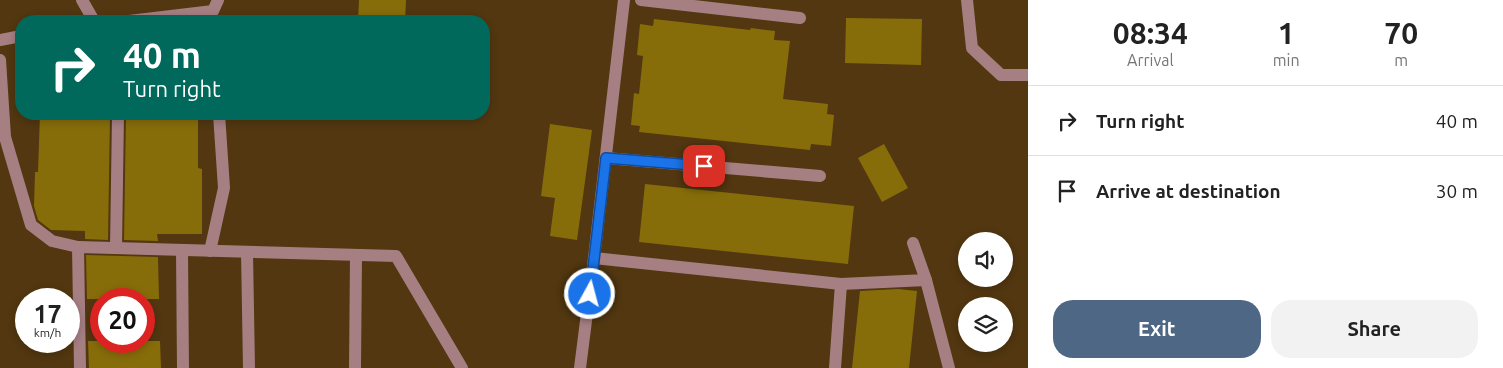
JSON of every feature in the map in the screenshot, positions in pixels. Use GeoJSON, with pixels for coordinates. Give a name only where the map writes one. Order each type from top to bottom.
{"type":"FeatureCollection","features":[{"type":"Feature","properties":{"kind":"street"},"geometry":{"type":"LineString","coordinates":[[82,0],[91,15]]}},
{"type":"Feature","properties":{"kind":"street"},"geometry":{"type":"LineString","coordinates":[[199,15],[212,11],[218,0]]}},
{"type":"Feature","properties":{"kind":"street"},"geometry":{"type":"LineString","coordinates":[[580,368],[624,0]]}},
{"type":"Feature","properties":{"kind":"street"},"geometry":{"type":"LineString","coordinates":[[642,0],[800,18]]}},
{"type":"Feature","properties":{"kind":"street"},"geometry":{"type":"LineString","coordinates":[[967,0],[972,48],[1001,75],[1028,75]]}},
{"type":"Feature","properties":{"kind":"street"},"geometry":{"type":"LineString","coordinates":[[0,40],[15,37]]}},
{"type":"Feature","properties":{"kind":"street"},"geometry":{"type":"LineString","coordinates":[[0,60],[5,137],[31,225],[52,241],[78,247],[396,256],[462,368]]}},
{"type":"Feature","properties":{"kind":"street"},"geometry":{"type":"LineString","coordinates":[[116,248],[118,120]]}},
{"type":"Feature","properties":{"kind":"street"},"geometry":{"type":"LineString","coordinates":[[210,251],[224,188],[219,120]]}},
{"type":"Feature","properties":{"kind":"street"},"geometry":{"type":"LineString","coordinates":[[606,158],[820,176]]}},
{"type":"Feature","properties":{"kind":"street"},"geometry":{"type":"LineString","coordinates":[[913,243],[926,280],[948,368]]}},
{"type":"Feature","properties":{"kind":"street"},"geometry":{"type":"LineString","coordinates":[[78,247],[80,368]]}},
{"type":"Feature","properties":{"kind":"street"},"geometry":{"type":"LineString","coordinates":[[182,250],[183,368]]}},
{"type":"Feature","properties":{"kind":"street"},"geometry":{"type":"LineString","coordinates":[[247,252],[249,368]]}},
{"type":"Feature","properties":{"kind":"street"},"geometry":{"type":"LineString","coordinates":[[355,368],[356,255]]}},
{"type":"Feature","properties":{"kind":"street"},"geometry":{"type":"LineString","coordinates":[[594,258],[841,284],[926,280]]}},
{"type":"Feature","properties":{"kind":"street"},"geometry":{"type":"LineString","coordinates":[[835,368],[841,284]]}},
{"type":"Feature","properties":{"kind":"building"},"geometry":{"type":"Polygon","coordinates":[[[359,0],[406,0],[405,15],[358,15],[359,0]]]}},
{"type":"Feature","properties":{"kind":"building"},"geometry":{"type":"Polygon","coordinates":[[[846,18],[922,19],[921,65],[845,63],[846,18]]]}},
{"type":"Feature","properties":{"kind":"building"},"geometry":{"type":"Polygon","coordinates":[[[654,19],[775,31],[774,40],[790,41],[783,99],[828,104],[827,114],[834,115],[831,146],[811,144],[810,150],[639,132],[640,126],[631,125],[634,93],[639,94],[643,56],[637,55],[640,24],[653,26],[654,19]]]}},
{"type":"Feature","properties":{"kind":"building"},"geometry":{"type":"Polygon","coordinates":[[[40,120],[110,120],[108,240],[85,239],[85,231],[51,230],[38,220],[34,206],[35,172],[38,172],[40,120]]]}},
{"type":"Feature","properties":{"kind":"building"},"geometry":{"type":"Polygon","coordinates":[[[126,120],[198,120],[198,168],[202,169],[202,234],[157,234],[158,241],[124,240],[126,120]]]}},
{"type":"Feature","properties":{"kind":"building"},"geometry":{"type":"Polygon","coordinates":[[[550,124],[592,130],[577,240],[550,236],[555,198],[541,196],[550,124]]]}},
{"type":"Feature","properties":{"kind":"building"},"geometry":{"type":"Polygon","coordinates":[[[884,144],[908,188],[882,202],[858,158],[884,144]]]}},
{"type":"Feature","properties":{"kind":"building"},"geometry":{"type":"Polygon","coordinates":[[[645,184],[854,206],[848,264],[639,242],[645,184]]]}},
{"type":"Feature","properties":{"kind":"building"},"geometry":{"type":"Polygon","coordinates":[[[86,255],[158,257],[159,299],[155,299],[155,288],[90,288],[90,299],[87,299],[86,255]]]}},
{"type":"Feature","properties":{"kind":"building"},"geometry":{"type":"Polygon","coordinates":[[[898,289],[917,291],[909,368],[852,368],[860,291],[898,289]]]}},
{"type":"Feature","properties":{"kind":"building"},"geometry":{"type":"Polygon","coordinates":[[[88,341],[90,341],[90,353],[155,353],[155,341],[160,341],[161,368],[89,368],[88,341]]]}},
{"type":"Feature","properties":{"kind":"route"},"geometry":{"type":"LineString","coordinates":[[590,294],[606,158],[704,166]]}}]}
